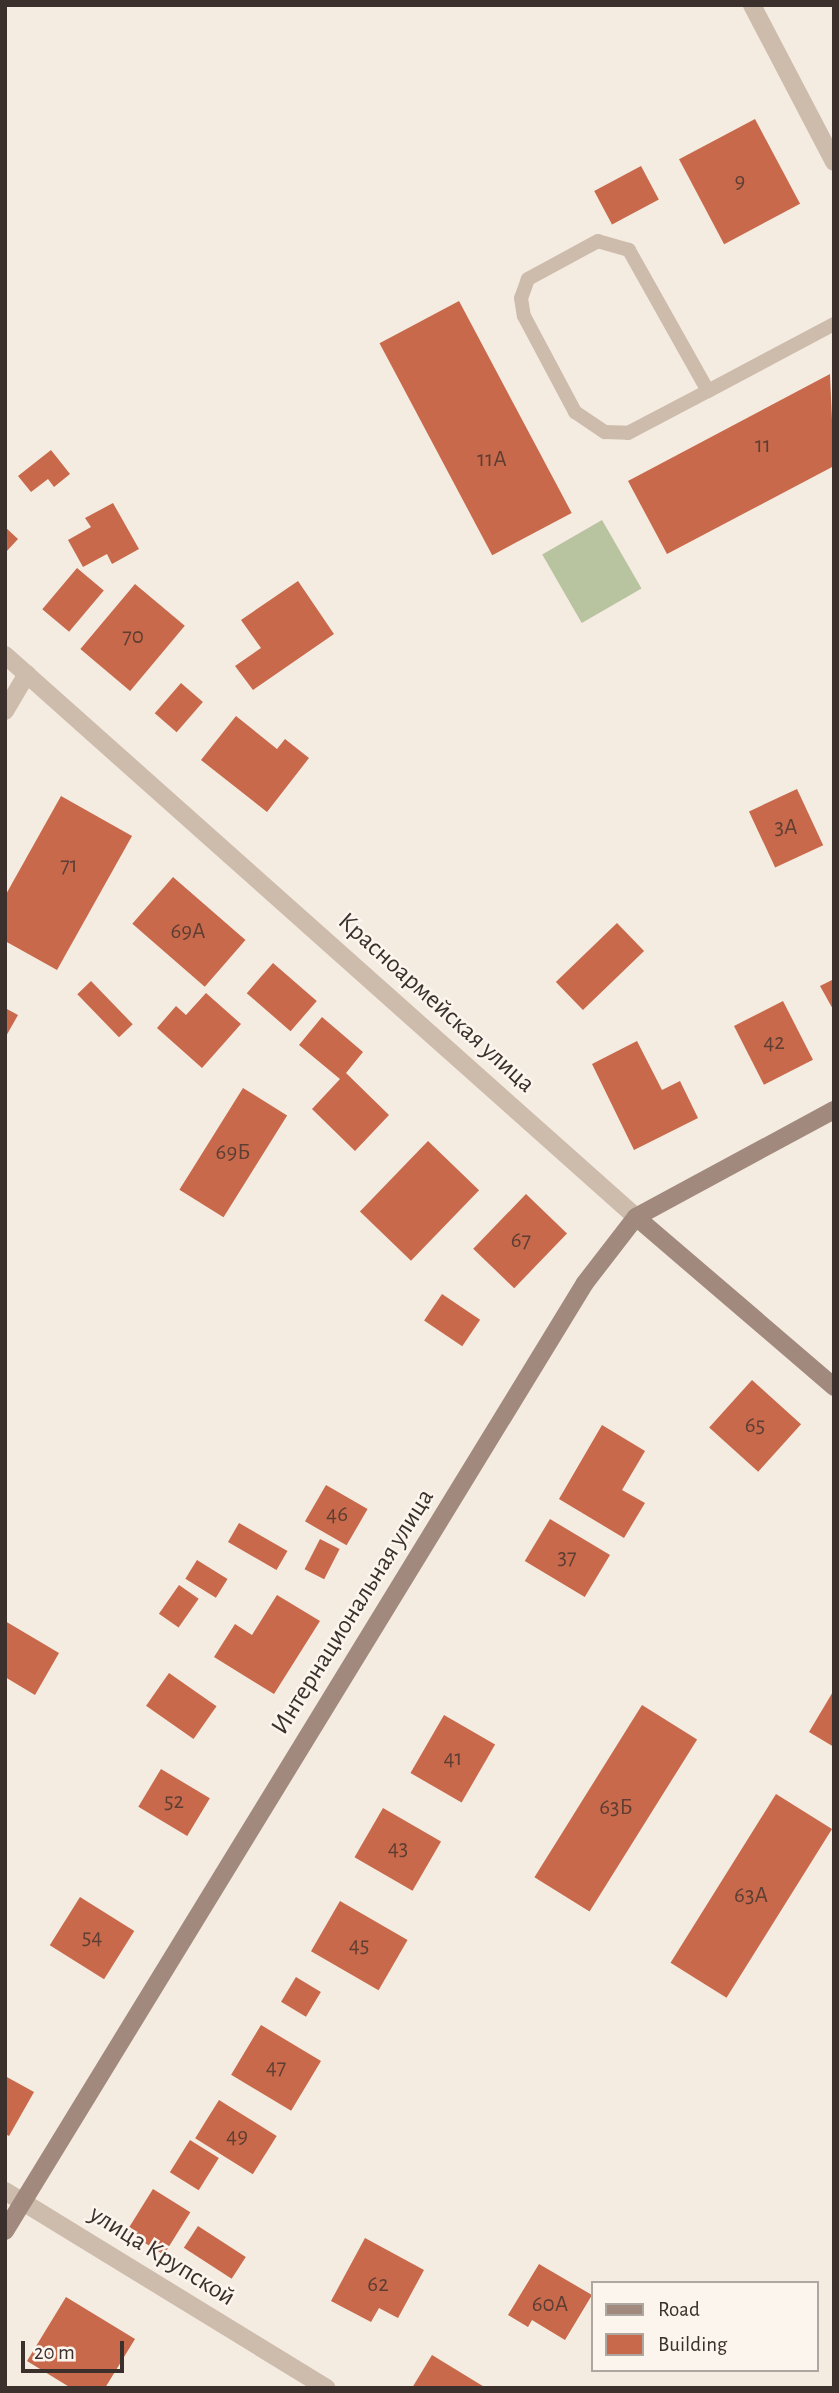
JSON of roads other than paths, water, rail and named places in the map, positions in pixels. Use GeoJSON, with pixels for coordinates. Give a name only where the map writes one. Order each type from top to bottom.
{"type":"FeatureCollection","features":[{"type":"Feature","properties":{"kind":"main road","name":"Интернациональная улица"},"geometry":{"type":"LineString","coordinates":[[5,2231],[585,1283],[636,1217],[834,1110]]}},
{"type":"Feature","properties":{"kind":"main road","name":"Красноармейская улица"},"geometry":{"type":"LineString","coordinates":[[636,1217],[834,1387]]}},
{"type":"Feature","properties":{"kind":"street"},"geometry":{"type":"LineString","coordinates":[[752,5],[834,162]]}},
{"type":"Feature","properties":{"kind":"street","name":"Красноармейская улица"},"geometry":{"type":"LineString","coordinates":[[5,655],[636,1217]]}},
{"type":"Feature","properties":{"kind":"street"},"geometry":{"type":"LineString","coordinates":[[5,711],[27,674]]}},
{"type":"Feature","properties":{"kind":"street","name":"улица Крупской"},"geometry":{"type":"LineString","coordinates":[[5,2191],[327,2388]]}},
{"type":"Feature","properties":{"kind":"lane"},"geometry":{"type":"LineString","coordinates":[[708,391],[629,250],[598,242],[528,279],[521,298],[524,316],[575,412],[594,429],[628,433],[708,391],[834,324]]}}]}
